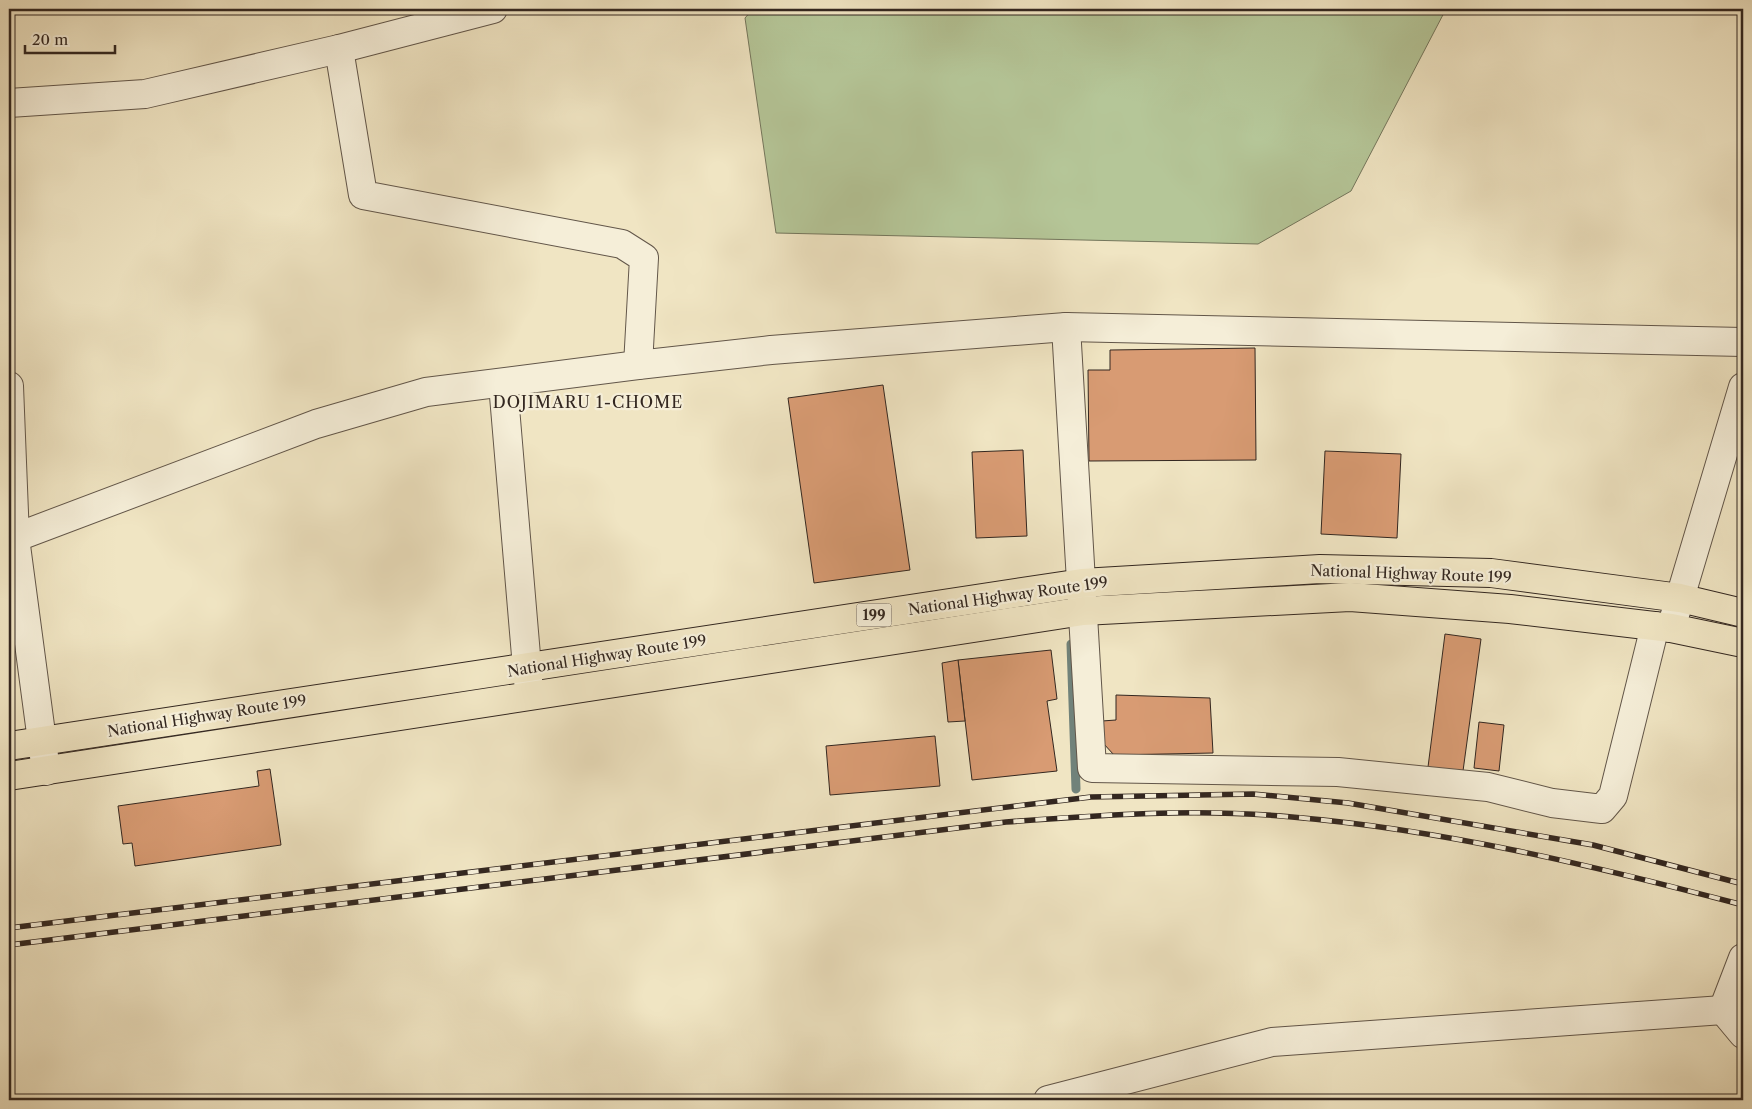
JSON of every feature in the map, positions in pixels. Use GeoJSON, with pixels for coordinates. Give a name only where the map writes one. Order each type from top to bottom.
{"type":"FeatureCollection","features":[{"type":"Feature","properties":{"kind":"highway","name":"National Highway Route 199"},"geometry":{"type":"LineString","coordinates":[[9,746],[1082,583],[1320,569],[1491,574],[1680,598],[1743,613]]}},
{"type":"Feature","properties":{"kind":"highway","name":"National Highway Route 199"},"geometry":{"type":"LineString","coordinates":[[9,776],[529,695],[1083,612],[1350,597],[1510,609],[1663,627],[1743,643]]}},
{"type":"Feature","properties":{"kind":"street"},"geometry":{"type":"LineString","coordinates":[[9,103],[145,94],[494,9]]}},
{"type":"Feature","properties":{"kind":"street"},"geometry":{"type":"LineString","coordinates":[[339,48],[362,195],[622,244],[644,258],[638,365]]}},
{"type":"Feature","properties":{"kind":"street"},"geometry":{"type":"LineString","coordinates":[[1066,327],[1092,768],[1338,772],[1488,787],[1552,803],[1602,809],[1613,796],[1663,627],[1680,598],[1743,387]]}},
{"type":"Feature","properties":{"kind":"street"},"geometry":{"type":"LineString","coordinates":[[12,539],[316,424],[426,392],[503,384],[638,365],[772,350],[1066,327],[1743,342]]}},
{"type":"Feature","properties":{"kind":"street"},"geometry":{"type":"LineString","coordinates":[[503,384],[529,695]]}},
{"type":"Feature","properties":{"kind":"street"},"geometry":{"type":"LineString","coordinates":[[9,386],[12,539],[46,771]]}},
{"type":"Feature","properties":{"kind":"street"},"geometry":{"type":"LineString","coordinates":[[1743,958],[1733,1012],[1743,1034]]}},
{"type":"Feature","properties":{"kind":"street"},"geometry":{"type":"LineString","coordinates":[[1048,1100],[1272,1042],[1733,1012]]}},
{"type":"Feature","properties":{"kind":"green space"},"geometry":{"type":"Polygon","coordinates":[[[753,9],[1446,9],[1351,191],[1258,244],[776,233],[745,18],[753,9]]]}},
{"type":"Feature","properties":{"kind":"building"},"geometry":{"type":"Polygon","coordinates":[[[1255,348],[1256,460],[1089,461],[1088,370],[1110,370],[1110,350],[1255,348]]]}},
{"type":"Feature","properties":{"kind":"building"},"geometry":{"type":"Polygon","coordinates":[[[883,385],[910,570],[814,583],[788,398],[883,385]]]}},
{"type":"Feature","properties":{"kind":"building"},"geometry":{"type":"Polygon","coordinates":[[[1023,450],[1027,536],[976,538],[972,452],[1023,450]]]}},
{"type":"Feature","properties":{"kind":"building"},"geometry":{"type":"Polygon","coordinates":[[[1325,451],[1401,454],[1397,538],[1321,534],[1325,451]]]}},
{"type":"Feature","properties":{"kind":"building"},"geometry":{"type":"Polygon","coordinates":[[[1445,634],[1481,639],[1463,771],[1428,767],[1445,634]]]}},
{"type":"Feature","properties":{"kind":"building"},"geometry":{"type":"Polygon","coordinates":[[[1051,650],[1057,699],[1047,701],[1057,771],[972,780],[958,660],[1051,650]]]}},
{"type":"Feature","properties":{"kind":"building"},"geometry":{"type":"Polygon","coordinates":[[[958,660],[965,721],[948,722],[942,663],[958,660]]]}},
{"type":"Feature","properties":{"kind":"building"},"geometry":{"type":"Polygon","coordinates":[[[1116,695],[1210,698],[1213,753],[1114,755],[1103,743],[1102,721],[1116,720],[1116,695]]]}},
{"type":"Feature","properties":{"kind":"building"},"geometry":{"type":"Polygon","coordinates":[[[1479,722],[1504,725],[1499,771],[1474,768],[1479,722]]]}},
{"type":"Feature","properties":{"kind":"building"},"geometry":{"type":"Polygon","coordinates":[[[935,736],[940,786],[830,795],[826,746],[935,736]]]}},
{"type":"Feature","properties":{"kind":"building"},"geometry":{"type":"Polygon","coordinates":[[[270,769],[281,845],[135,866],[132,843],[123,844],[118,806],[259,786],[257,771],[270,769]]]}},
{"type":"Feature","properties":{"kind":"waterway"},"geometry":{"type":"LineString","coordinates":[[1071,644],[1076,789]]}},
{"type":"Feature","properties":{"kind":"railway"},"geometry":{"type":"LineString","coordinates":[[9,928],[1091,797],[1253,794],[1348,803],[1593,845],[1743,884]]}},
{"type":"Feature","properties":{"kind":"railway"},"geometry":{"type":"LineString","coordinates":[[9,945],[1006,822],[1185,813],[1256,814],[1292,817],[1349,823],[1463,840],[1576,863],[1743,905]]}},
{"type":"Feature","properties":{"kind":"district","name":"DOJIMARU 1-CHOME"},"geometry":{"type":"Point","coordinates":[588,402]}}]}
